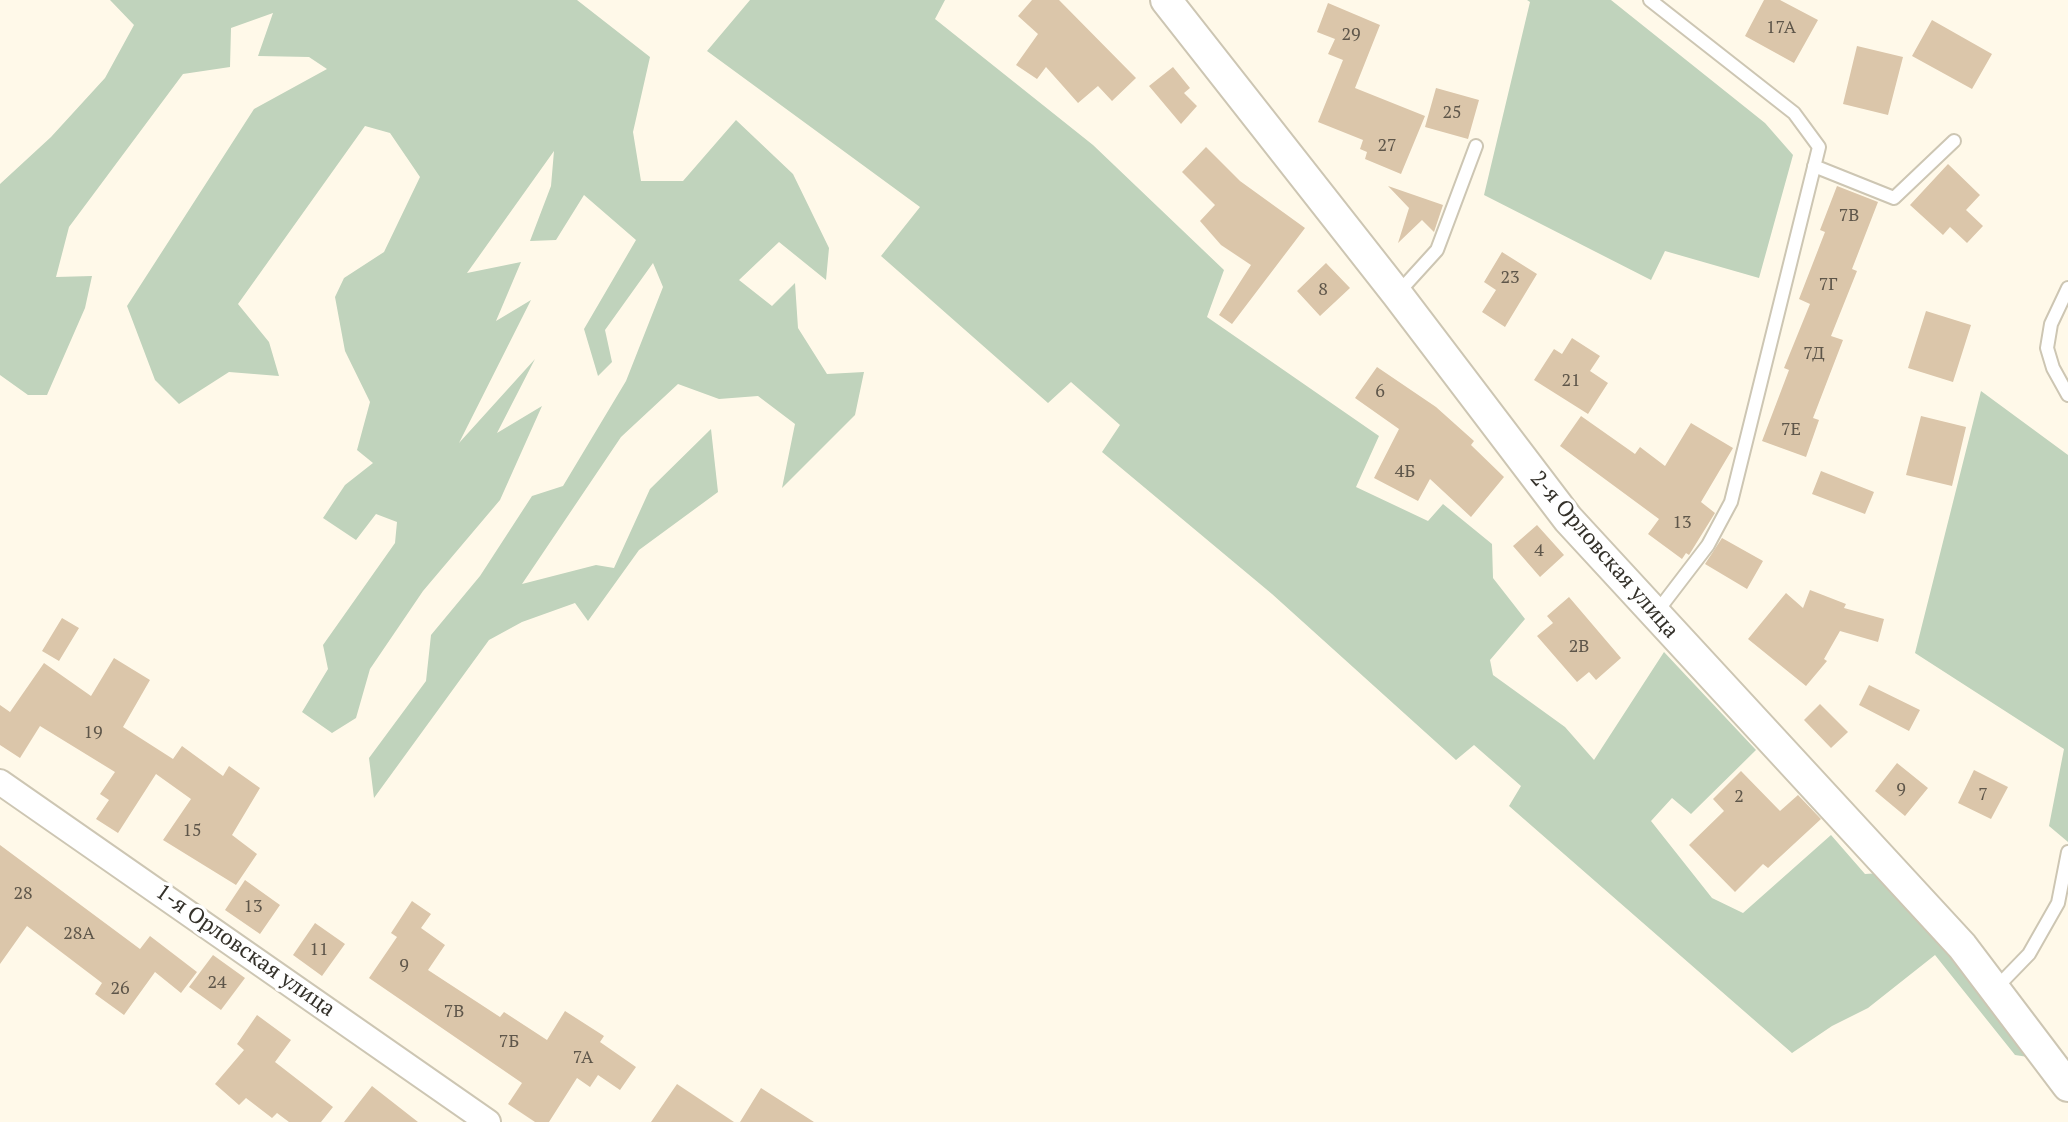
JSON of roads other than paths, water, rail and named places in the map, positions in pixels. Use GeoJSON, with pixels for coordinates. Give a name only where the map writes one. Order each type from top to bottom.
{"type":"FeatureCollection","features":[{"type":"Feature","properties":{"kind":"street","name":"2-я Орловская улица"},"geometry":{"type":"LineString","coordinates":[[1166,0],[1397,294],[1568,519],[1962,946],[2068,1086]]}},
{"type":"Feature","properties":{"kind":"street","name":"1-я Орловская улица"},"geometry":{"type":"LineString","coordinates":[[0,782],[488,1122]]}},
{"type":"Feature","properties":{"kind":"lane"},"geometry":{"type":"LineString","coordinates":[[1650,0],[1794,113],[1819,147],[1731,502],[1708,545],[1655,616]]}},
{"type":"Feature","properties":{"kind":"lane"},"geometry":{"type":"LineString","coordinates":[[1814,166],[1894,198],[1954,141]]}},
{"type":"Feature","properties":{"kind":"lane"},"geometry":{"type":"LineString","coordinates":[[1397,294],[1437,250],[1476,146]]}},
{"type":"Feature","properties":{"kind":"lane"},"geometry":{"type":"LineString","coordinates":[[2068,288],[2051,324],[2047,348],[2053,368],[2068,395]]}},
{"type":"Feature","properties":{"kind":"lane"},"geometry":{"type":"LineString","coordinates":[[1995,989],[2029,954],[2058,903],[2068,852]]}}]}
